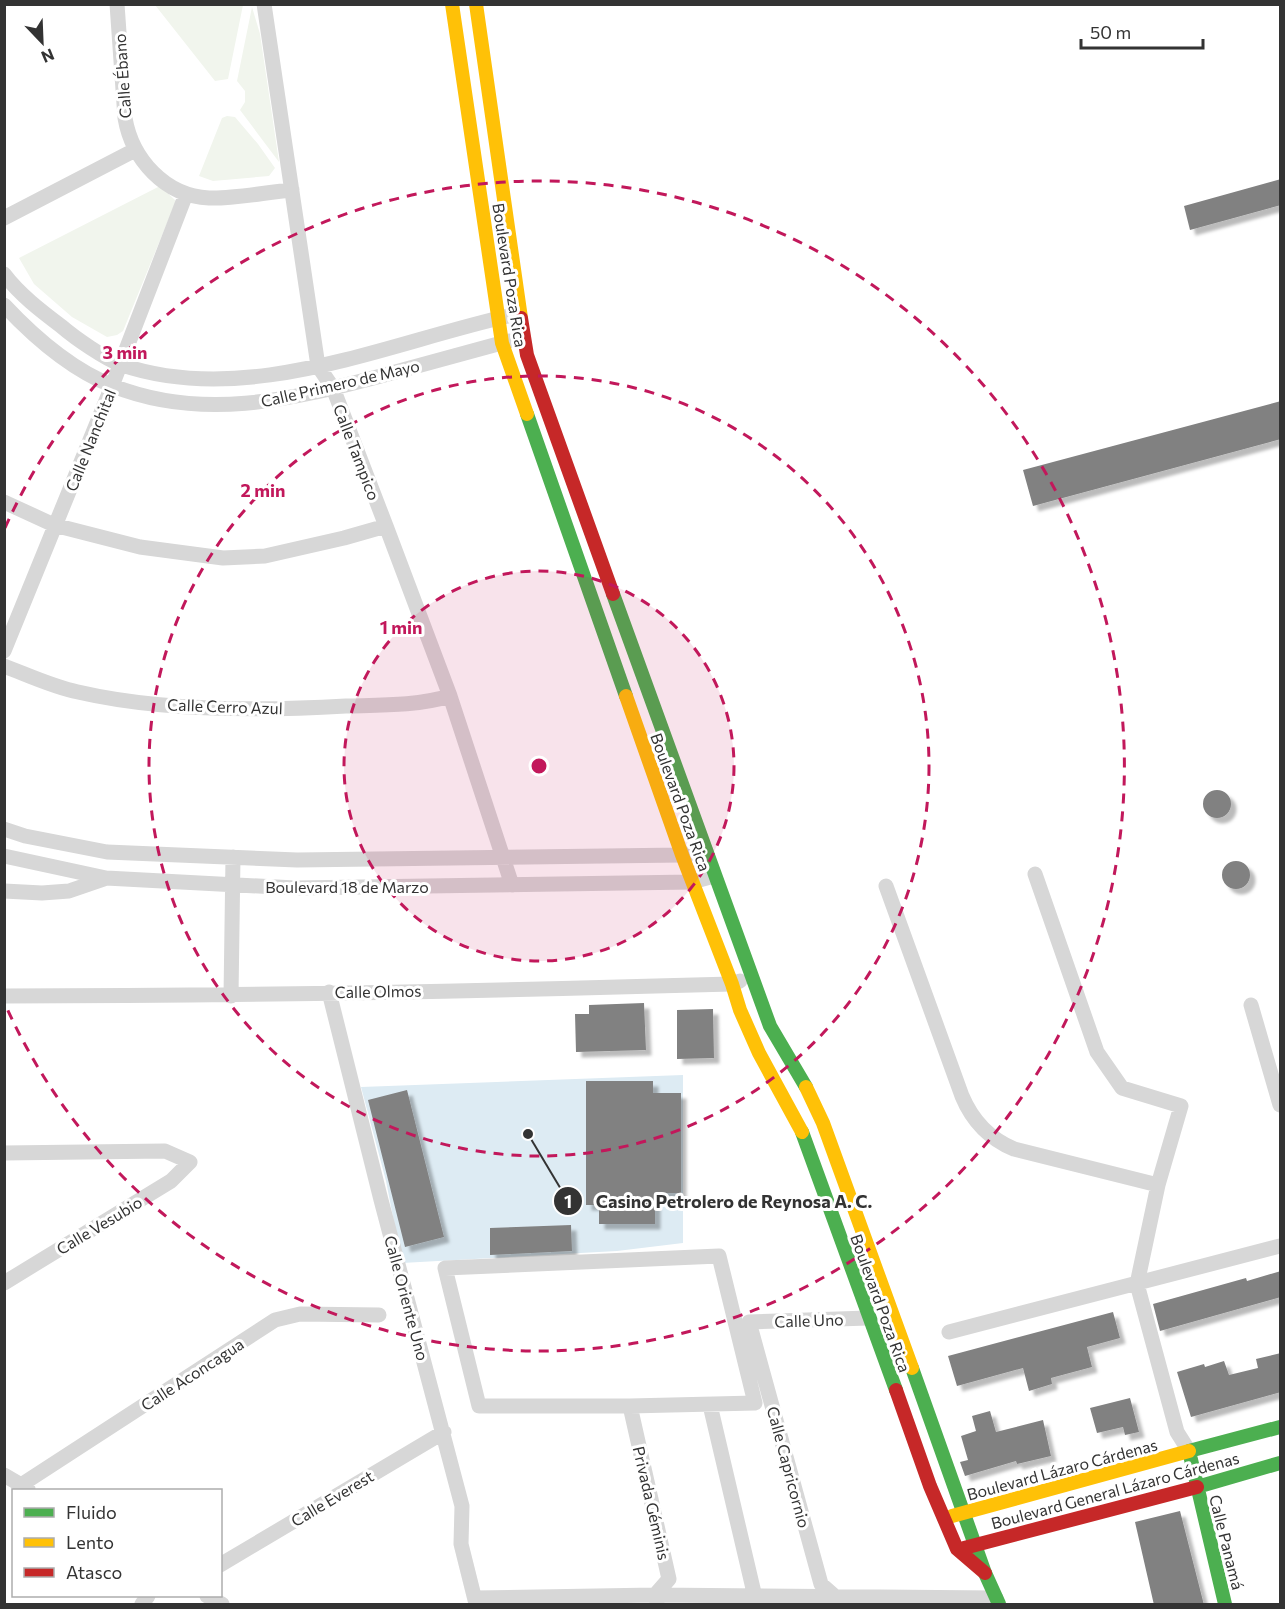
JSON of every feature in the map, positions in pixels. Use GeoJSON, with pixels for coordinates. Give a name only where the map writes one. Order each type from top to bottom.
{"type":"FeatureCollection","features":[{"type":"Feature","properties":{"kind":"main road","name":"Boulevard Poza Rica"},"geometry":{"type":"LineString","coordinates":[[452,4],[502,343],[682,855],[740,1010],[751,1036],[800,1125],[930,1486],[957,1550],[985,1573]]}},
{"type":"Feature","properties":{"kind":"main road","name":"Boulevard Poza Rica"},"geometry":{"type":"LineString","coordinates":[[476,4],[519,314],[527,355],[770,1026],[807,1086],[823,1123],[985,1573],[998,1601]]}},
{"type":"Feature","properties":{"kind":"main road"},"geometry":{"type":"LineString","coordinates":[[484,219],[505,217]]}},
{"type":"Feature","properties":{"kind":"main road","name":"Boulevard General Lázaro Cárdenas"},"geometry":{"type":"LineString","coordinates":[[1189,1451],[1281,1427]]}},
{"type":"Feature","properties":{"kind":"main road","name":"Boulevard Lázaro Cárdenas"},"geometry":{"type":"LineString","coordinates":[[944,1518],[1189,1451]]}},
{"type":"Feature","properties":{"kind":"main road","name":"Calle Panamá"},"geometry":{"type":"LineString","coordinates":[[1189,1451],[1225,1605]]}},
{"type":"Feature","properties":{"kind":"main road","name":"Boulevard General Lázaro Cárdenas"},"geometry":{"type":"LineString","coordinates":[[957,1550],[1281,1463]]}},
{"type":"Feature","properties":{"kind":"street","name":"Calle Ébano"},"geometry":{"type":"LineString","coordinates":[[117,4],[127,133],[135,150],[152,172],[186,194],[210,198],[292,190]]}},
{"type":"Feature","properties":{"kind":"street","name":"Calle Tampico"},"geometry":{"type":"LineString","coordinates":[[264,4],[318,366],[333,388],[450,696],[512,885]]}},
{"type":"Feature","properties":{"kind":"street"},"geometry":{"type":"LineString","coordinates":[[4,218],[135,150]]}},
{"type":"Feature","properties":{"kind":"street","name":"Calle Nanchital"},"geometry":{"type":"LineString","coordinates":[[4,651],[112,386],[186,194]]}},
{"type":"Feature","properties":{"kind":"street","name":"Calle Primero de Mayo"},"geometry":{"type":"LineString","coordinates":[[4,274],[35,306],[70,334],[119,364],[163,376],[206,380],[248,379],[318,366],[519,314]]}},
{"type":"Feature","properties":{"kind":"street","name":"Calle Primero de Mayo"},"geometry":{"type":"LineString","coordinates":[[4,305],[40,341],[112,386],[159,399],[195,405],[231,406],[268,402],[333,388],[524,338]]}},
{"type":"Feature","properties":{"kind":"street"},"geometry":{"type":"LineString","coordinates":[[4,502],[55,525],[140,547],[223,558],[265,556],[386,526]]}},
{"type":"Feature","properties":{"kind":"street","name":"Calle Cerro Azul"},"geometry":{"type":"LineString","coordinates":[[4,666],[75,692],[128,702],[236,708],[324,707],[430,702],[450,696]]}},
{"type":"Feature","properties":{"kind":"street","name":"Boulevard 18 de Marzo"},"geometry":{"type":"LineString","coordinates":[[4,829],[25,836],[107,852],[297,860],[682,855],[706,851]]}},
{"type":"Feature","properties":{"kind":"street","name":"Boulevard 18 de Marzo"},"geometry":{"type":"LineString","coordinates":[[4,856],[106,878],[295,888],[692,882],[714,876]]}},
{"type":"Feature","properties":{"kind":"street"},"geometry":{"type":"LineString","coordinates":[[231,996],[233,857]]}},
{"type":"Feature","properties":{"kind":"street"},"geometry":{"type":"LineString","coordinates":[[1035,874],[1097,1052],[1122,1088],[1181,1106],[1158,1185],[1137,1284],[1177,1432],[1189,1451]]}},
{"type":"Feature","properties":{"kind":"street"},"geometry":{"type":"LineString","coordinates":[[4,891],[42,893],[69,891],[106,878]]}},
{"type":"Feature","properties":{"kind":"street"},"geometry":{"type":"LineString","coordinates":[[886,886],[962,1096],[978,1123],[993,1137],[1014,1149],[1158,1185]]}},
{"type":"Feature","properties":{"kind":"street","name":"Calle Olmos"},"geometry":{"type":"LineString","coordinates":[[4,996],[231,996],[732,984],[752,978]]}},
{"type":"Feature","properties":{"kind":"street","name":"Calle Oriente Uno"},"geometry":{"type":"LineString","coordinates":[[329,992],[462,1506],[461,1544],[476,1601]]}},
{"type":"Feature","properties":{"kind":"street"},"geometry":{"type":"LineString","coordinates":[[1251,1005],[1281,1105]]}},
{"type":"Feature","properties":{"kind":"street","name":"Calle Vesubio"},"geometry":{"type":"LineString","coordinates":[[4,1153],[165,1151],[190,1162],[171,1180],[4,1282]]}},
{"type":"Feature","properties":{"kind":"street"},"geometry":{"type":"LineString","coordinates":[[949,1332],[1281,1246]]}},
{"type":"Feature","properties":{"kind":"street"},"geometry":{"type":"LineString","coordinates":[[719,1257],[755,1403],[710,1405],[479,1406],[445,1268],[719,1257]]}},
{"type":"Feature","properties":{"kind":"street","name":"Calle Aconcagua"},"geometry":{"type":"LineString","coordinates":[[26,1488],[275,1320],[300,1314],[379,1315]]}},
{"type":"Feature","properties":{"kind":"street","name":"Calle Uno"},"geometry":{"type":"LineString","coordinates":[[749,1322],[868,1318]]}},
{"type":"Feature","properties":{"kind":"street","name":"Calle Capricornio"},"geometry":{"type":"LineString","coordinates":[[749,1322],[821,1584],[838,1601]]}},
{"type":"Feature","properties":{"kind":"street"},"geometry":{"type":"LineString","coordinates":[[710,1405],[755,1597]]}},
{"type":"Feature","properties":{"kind":"street","name":"Privada Géminis"},"geometry":{"type":"LineString","coordinates":[[630,1406],[669,1579],[657,1600]]}},
{"type":"Feature","properties":{"kind":"street","name":"Calle Everest"},"geometry":{"type":"LineString","coordinates":[[222,1564],[444,1432]]}},
{"type":"Feature","properties":{"kind":"street"},"geometry":{"type":"LineString","coordinates":[[4,1475],[26,1488]]}},
{"type":"Feature","properties":{"kind":"street"},"geometry":{"type":"LineString","coordinates":[[209,1597],[222,1605]]}},
{"type":"Feature","properties":{"kind":"street"},"geometry":{"type":"LineString","coordinates":[[476,1601],[755,1597],[838,1601],[998,1601]]}},
{"type":"Feature","properties":{"kind":"shaded area"},"geometry":{"type":"Polygon","coordinates":[[[155,5],[243,5],[228,79],[215,81],[155,5]]]}},
{"type":"Feature","properties":{"kind":"shaded area"},"geometry":{"type":"Polygon","coordinates":[[[252,7],[260,34],[279,162],[240,110],[245,102],[245,91],[237,81],[252,7]]]}},
{"type":"Feature","properties":{"kind":"shaded area"},"geometry":{"type":"Polygon","coordinates":[[[235,117],[275,168],[269,176],[213,181],[199,176],[222,118],[235,117]]]}},
{"type":"Feature","properties":{"kind":"shaded area"},"geometry":{"type":"Polygon","coordinates":[[[160,186],[176,201],[123,331],[107,337],[72,317],[34,284],[19,258],[160,186]]]}},
{"type":"Feature","properties":{"kind":"shaded area"},"geometry":{"type":"Polygon","coordinates":[[[683,1075],[683,1243],[617,1251],[402,1263],[386,1181],[361,1087],[683,1075]]]}},
{"type":"Feature","properties":{"kind":"building"},"geometry":{"type":"Polygon","coordinates":[[[1281,179],[1281,205],[1190,230],[1184,206],[1281,179]]]}},
{"type":"Feature","properties":{"kind":"building"},"geometry":{"type":"Polygon","coordinates":[[[1281,401],[1281,439],[1033,506],[1023,470],[1281,401]]]}},
{"type":"Feature","properties":{"kind":"building"},"geometry":{"type":"Polygon","coordinates":[[[1217,790],[1227,794],[1231,804],[1227,814],[1217,818],[1207,814],[1203,804],[1207,794],[1217,790]]]}},
{"type":"Feature","properties":{"kind":"building"},"geometry":{"type":"Polygon","coordinates":[[[1236,861],[1246,865],[1250,875],[1246,885],[1236,889],[1226,885],[1222,875],[1226,865],[1236,861]]]}},
{"type":"Feature","properties":{"kind":"building"},"geometry":{"type":"Polygon","coordinates":[[[644,1003],[646,1050],[576,1052],[575,1014],[589,1014],[589,1005],[644,1003]]]}},
{"type":"Feature","properties":{"kind":"building"},"geometry":{"type":"Polygon","coordinates":[[[713,1009],[714,1058],[677,1059],[677,1010],[713,1009]]]}},
{"type":"Feature","properties":{"kind":"building"},"geometry":{"type":"Polygon","coordinates":[[[586,1081],[653,1081],[653,1093],[681,1093],[681,1193],[655,1193],[655,1224],[599,1224],[599,1205],[586,1205],[586,1081]]]}},
{"type":"Feature","properties":{"kind":"building"},"geometry":{"type":"Polygon","coordinates":[[[407,1090],[444,1237],[405,1247],[368,1100],[407,1090]]]}},
{"type":"Feature","properties":{"kind":"building"},"geometry":{"type":"Polygon","coordinates":[[[571,1225],[572,1251],[490,1255],[490,1228],[571,1225]]]}},
{"type":"Feature","properties":{"kind":"building"},"geometry":{"type":"Polygon","coordinates":[[[1281,1271],[1281,1297],[1160,1331],[1153,1304],[1246,1278],[1247,1281],[1281,1271]]]}},
{"type":"Feature","properties":{"kind":"building"},"geometry":{"type":"Polygon","coordinates":[[[1113,1312],[1120,1338],[1087,1347],[1092,1367],[1051,1378],[1052,1384],[1029,1391],[1023,1368],[957,1386],[948,1356],[1113,1312]]]}},
{"type":"Feature","properties":{"kind":"building"},"geometry":{"type":"Polygon","coordinates":[[[1281,1353],[1281,1392],[1191,1417],[1177,1372],[1224,1361],[1229,1375],[1258,1368],[1256,1359],[1281,1353]]]}},
{"type":"Feature","properties":{"kind":"building"},"geometry":{"type":"Polygon","coordinates":[[[1130,1398],[1139,1432],[1125,1435],[1123,1427],[1097,1433],[1090,1408],[1130,1398]]]}},
{"type":"Feature","properties":{"kind":"building"},"geometry":{"type":"Polygon","coordinates":[[[990,1411],[996,1432],[1043,1420],[1051,1456],[1017,1464],[1016,1461],[965,1476],[960,1462],[968,1460],[961,1436],[976,1431],[972,1416],[990,1411]]]}},
{"type":"Feature","properties":{"kind":"building"},"geometry":{"type":"Polygon","coordinates":[[[1180,1511],[1204,1605],[1154,1605],[1135,1522],[1180,1511]]]}},
{"type":"Feature","properties":{"kind":"traffic: fast"},"geometry":{"type":"LineString","coordinates":[[527,414],[626,696]]}},
{"type":"Feature","properties":{"kind":"traffic: fast"},"geometry":{"type":"LineString","coordinates":[[613,594],[770,1026],[806,1087]]}},
{"type":"Feature","properties":{"kind":"traffic: fast"},"geometry":{"type":"LineString","coordinates":[[802,1132],[896,1390]]}},
{"type":"Feature","properties":{"kind":"traffic: fast"},"geometry":{"type":"LineString","coordinates":[[912,1368],[985,1573],[999,1604]]}},
{"type":"Feature","properties":{"kind":"traffic: fast"},"geometry":{"type":"LineString","coordinates":[[1225,1604],[1189,1451],[1280,1427]]}},
{"type":"Feature","properties":{"kind":"traffic: fast"},"geometry":{"type":"LineString","coordinates":[[1197,1487],[1280,1463]]}},
{"type":"Feature","properties":{"kind":"traffic: slow"},"geometry":{"type":"LineString","coordinates":[[452,4],[502,343],[527,414]]}},
{"type":"Feature","properties":{"kind":"traffic: slow"},"geometry":{"type":"LineString","coordinates":[[476,4],[521,318]]}},
{"type":"Feature","properties":{"kind":"traffic: slow"},"geometry":{"type":"LineString","coordinates":[[626,696],[740,1010],[759,1053],[802,1132]]}},
{"type":"Feature","properties":{"kind":"traffic: slow"},"geometry":{"type":"LineString","coordinates":[[806,1087],[823,1123],[912,1368]]}},
{"type":"Feature","properties":{"kind":"traffic: slow"},"geometry":{"type":"LineString","coordinates":[[952,1516],[1189,1451]]}},
{"type":"Feature","properties":{"kind":"traffic: jam"},"geometry":{"type":"LineString","coordinates":[[521,318],[527,355],[613,594]]}},
{"type":"Feature","properties":{"kind":"traffic: jam"},"geometry":{"type":"LineString","coordinates":[[896,1390],[930,1486],[957,1549],[985,1573]]}},
{"type":"Feature","properties":{"kind":"traffic: jam"},"geometry":{"type":"LineString","coordinates":[[964,1548],[1197,1487]]}},
{"type":"Feature","properties":{"kind":"place","name":"Casino Petrolero de Reynosa A. C."},"geometry":{"type":"Point","coordinates":[528,1134]}}]}
